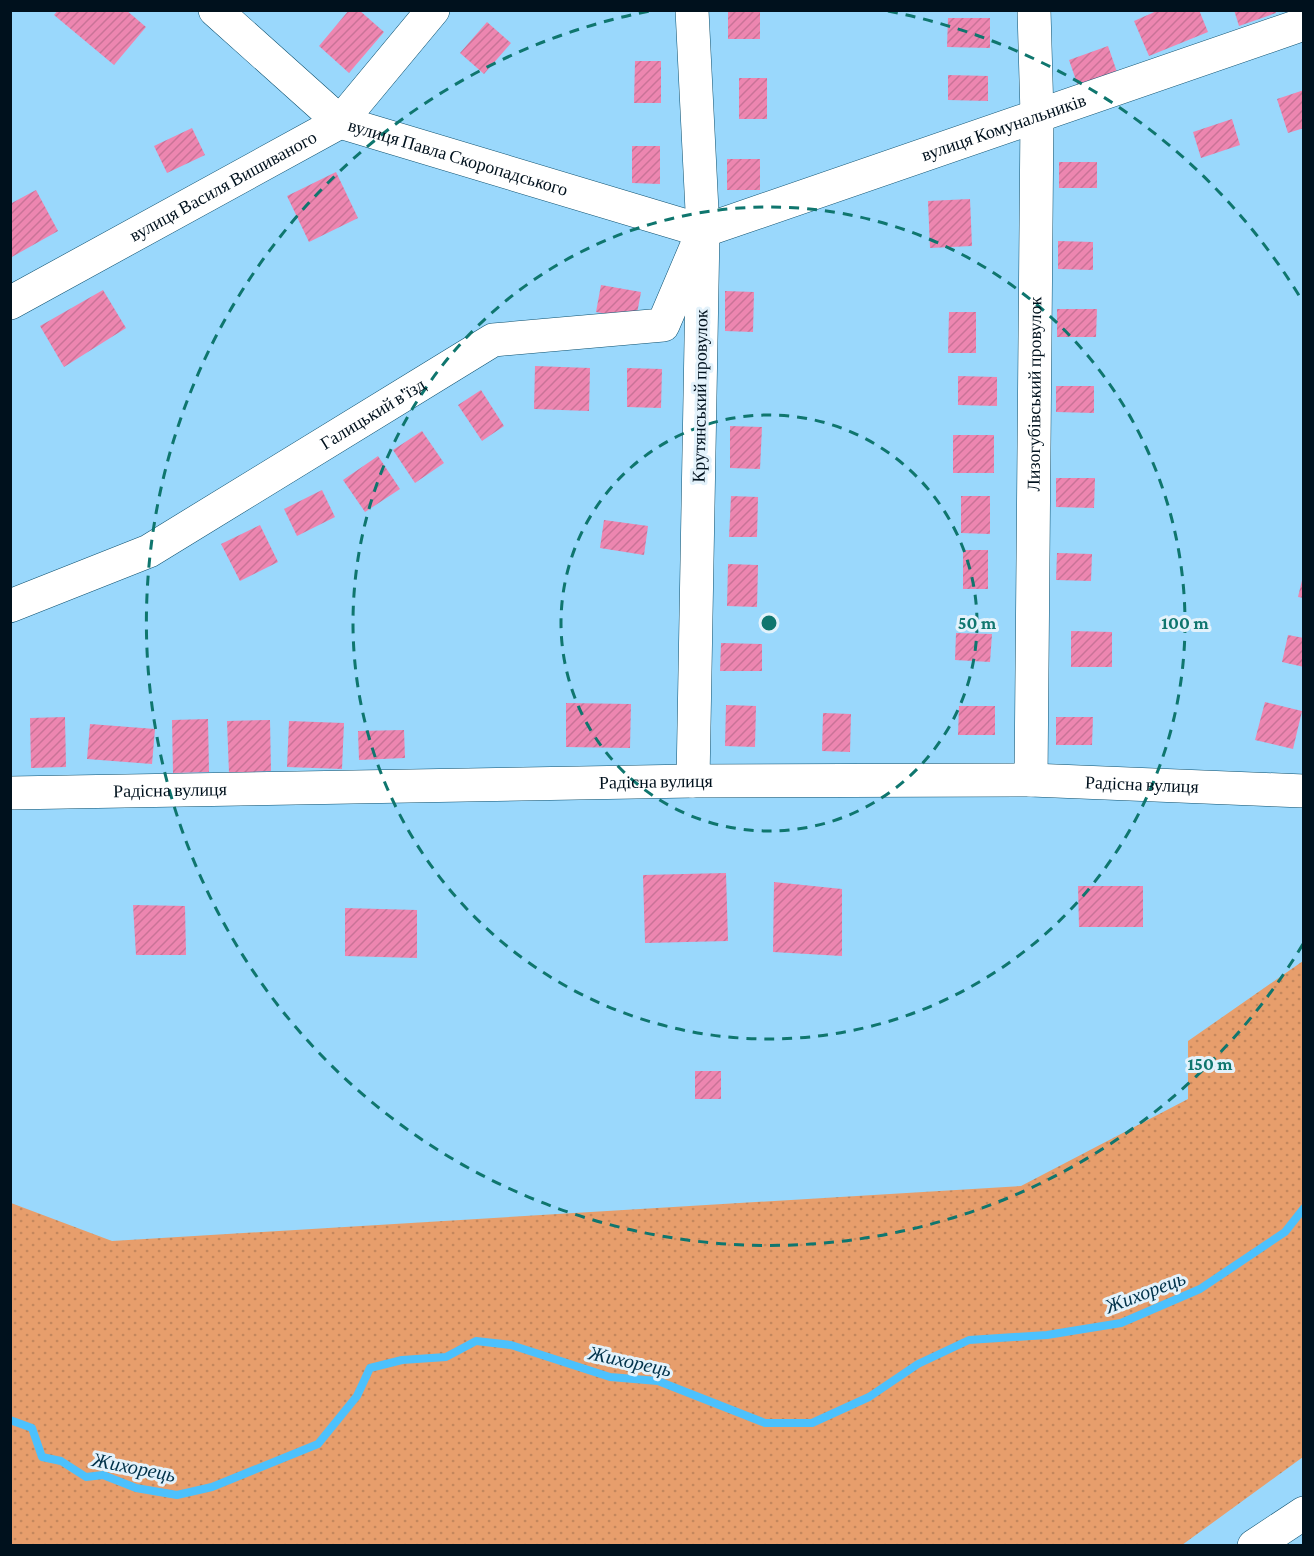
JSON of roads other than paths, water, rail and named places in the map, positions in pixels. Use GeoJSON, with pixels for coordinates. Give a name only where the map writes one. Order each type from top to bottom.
{"type":"FeatureCollection","features":[{"type":"Feature","properties":{"kind":"street","name":"вулиця Павла Скоропадського"},"geometry":{"type":"LineString","coordinates":[[215,10],[340,122],[703,231]]}},
{"type":"Feature","properties":{"kind":"street","name":"вулиця Василя Вишиваного"},"geometry":{"type":"LineString","coordinates":[[10,303],[340,122],[433,10]]}},
{"type":"Feature","properties":{"kind":"street","name":"Крутянський провулок"},"geometry":{"type":"LineString","coordinates":[[692,10],[703,231],[693,781]]}},
{"type":"Feature","properties":{"kind":"street","name":"Лизогубівський провулок"},"geometry":{"type":"LineString","coordinates":[[1031,780],[1037,115],[1034,10]]}},
{"type":"Feature","properties":{"kind":"street","name":"вулиця Комунальників"},"geometry":{"type":"LineString","coordinates":[[703,231],[1304,24]]}},
{"type":"Feature","properties":{"kind":"street","name":"Галицький в'їзд"},"geometry":{"type":"LineString","coordinates":[[10,606],[149,551],[493,340],[663,325],[703,231]]}},
{"type":"Feature","properties":{"kind":"street","name":"Радісна вулиця"},"geometry":{"type":"LineString","coordinates":[[10,793],[693,781],[1031,780],[1304,791]]}},
{"type":"Feature","properties":{"kind":"street"},"geometry":{"type":"LineString","coordinates":[[1254,1545],[1304,1513]]}},
{"type":"Feature","properties":{"kind":"waterway","name":"Жихорець"},"geometry":{"type":"LineString","coordinates":[[10,1420],[32,1428],[42,1457],[61,1461],[86,1477],[103,1475],[136,1488],[177,1495],[212,1487],[318,1444],[357,1396],[370,1368],[402,1360],[446,1357],[476,1341],[511,1345],[610,1377],[658,1381],[765,1423],[812,1423],[869,1397],[918,1364],[969,1340],[1047,1335],[1121,1323],[1200,1289],[1285,1232],[1304,1208]]}}]}
